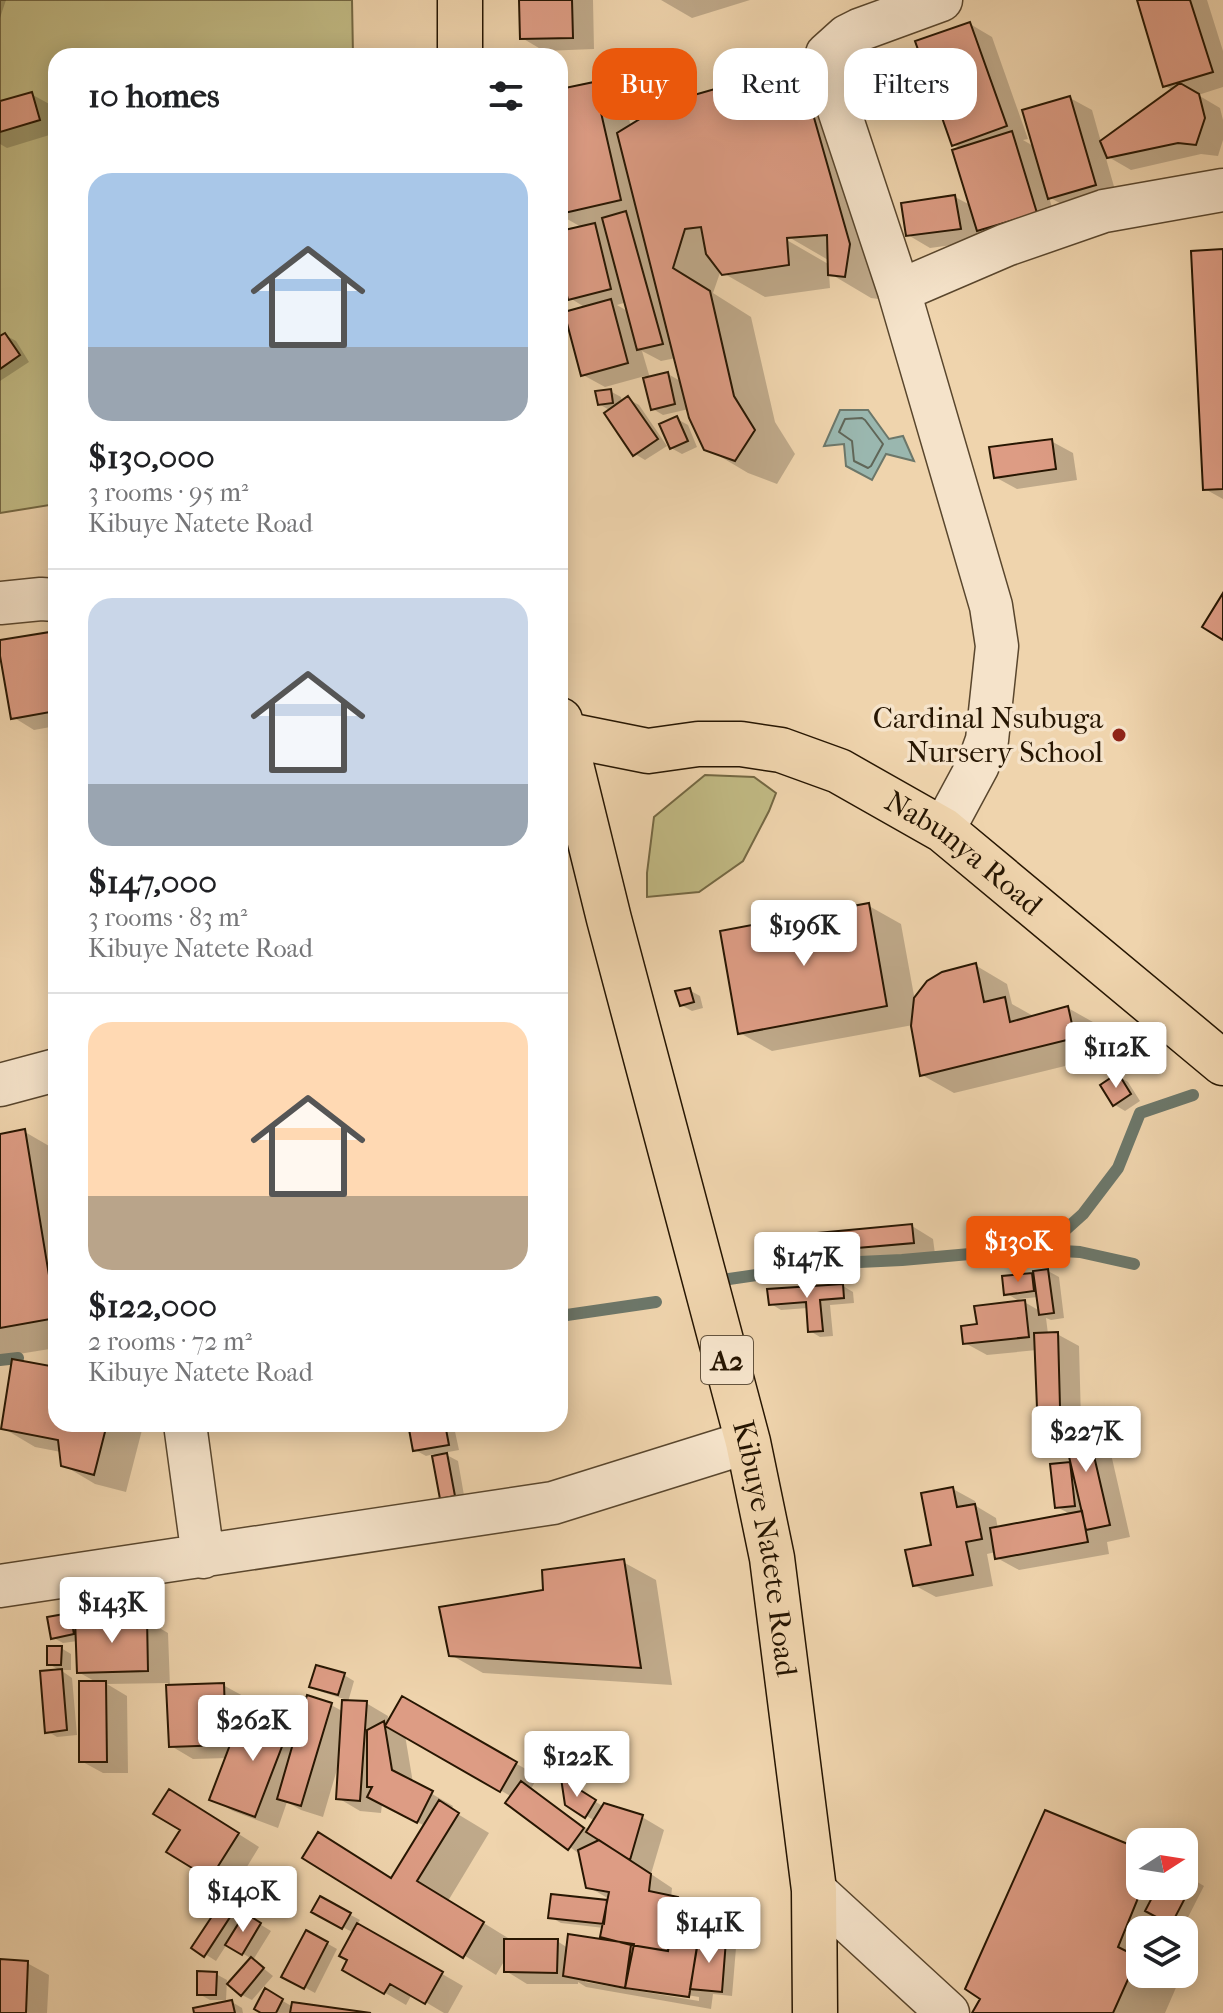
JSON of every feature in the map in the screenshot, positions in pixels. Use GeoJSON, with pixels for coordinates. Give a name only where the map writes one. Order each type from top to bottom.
{"type":"FeatureCollection","features":[{"type":"Feature","properties":{"kind":"main road"},"geometry":{"type":"LineString","coordinates":[[460,0],[460,48]]}},
{"type":"Feature","properties":{"kind":"main road","name":"Nabunya Road"},"geometry":{"type":"LineString","coordinates":[[568,729],[648,751],[698,744],[741,744],[781,750],[839,771],[943,830],[1223,1063]]}},
{"type":"Feature","properties":{"kind":"main road","name":"Kibuye Natete Road"},"geometry":{"type":"LineString","coordinates":[[568,752],[609,919],[748,1442],[772,1558],[814,1890],[815,2013]]}},
{"type":"Feature","properties":{"kind":"street"},"geometry":{"type":"LineString","coordinates":[[941,0],[847,36],[827,54],[826,71],[899,291],[991,606],[997,646],[987,740],[978,765],[943,830]]}},
{"type":"Feature","properties":{"kind":"street"},"geometry":{"type":"LineString","coordinates":[[899,291],[1006,245],[1104,211],[1223,190]]}},
{"type":"Feature","properties":{"kind":"street"},"geometry":{"type":"LineString","coordinates":[[0,603],[48,599]]}},
{"type":"Feature","properties":{"kind":"street"},"geometry":{"type":"LineString","coordinates":[[0,1085],[48,1072]]}},
{"type":"Feature","properties":{"kind":"street"},"geometry":{"type":"LineString","coordinates":[[186,1432],[203,1557]]}},
{"type":"Feature","properties":{"kind":"street"},"geometry":{"type":"LineString","coordinates":[[0,1586],[553,1503],[748,1442]]}},
{"type":"Feature","properties":{"kind":"street"},"geometry":{"type":"LineString","coordinates":[[814,1890],[948,2013]]}},
{"type":"Feature","properties":{"kind":"shaded area"},"geometry":{"type":"Polygon","coordinates":[[[0,0],[352,0],[353,48],[48,48],[48,505],[0,513],[0,0]]]}},
{"type":"Feature","properties":{"kind":"shaded area"},"geometry":{"type":"Polygon","coordinates":[[[705,775],[754,777],[776,793],[769,811],[743,861],[699,892],[647,897],[654,817],[705,775]]]}},
{"type":"Feature","properties":{"kind":"water"},"geometry":{"type":"Polygon","coordinates":[[[840,410],[868,410],[889,439],[903,436],[914,461],[886,454],[872,480],[846,466],[844,444],[824,446],[840,410]]]}},
{"type":"Feature","properties":{"kind":"building"},"geometry":{"type":"Polygon","coordinates":[[[519,0],[572,0],[573,38],[520,39],[519,0]]]}},
{"type":"Feature","properties":{"kind":"building"},"geometry":{"type":"Polygon","coordinates":[[[1137,0],[1190,0],[1213,72],[1163,87],[1137,0]]]}},
{"type":"Feature","properties":{"kind":"building"},"geometry":{"type":"Polygon","coordinates":[[[970,22],[1007,126],[952,146],[943,120],[977,120],[977,48],[917,48],[915,41],[970,22]]]}},
{"type":"Feature","properties":{"kind":"building"},"geometry":{"type":"Polygon","coordinates":[[[592,82],[592,120],[603,120],[621,200],[568,212],[568,87],[592,82]]]}},
{"type":"Feature","properties":{"kind":"building"},"geometry":{"type":"Polygon","coordinates":[[[1180,83],[1199,94],[1205,118],[1196,145],[1178,143],[1107,158],[1100,141],[1180,83]]]}},
{"type":"Feature","properties":{"kind":"building"},"geometry":{"type":"Polygon","coordinates":[[[713,90],[713,120],[815,120],[850,244],[845,277],[828,275],[827,235],[787,238],[789,265],[722,275],[706,254],[701,227],[685,229],[673,268],[710,291],[734,396],[755,430],[735,461],[704,450],[689,418],[617,133],[638,120],[697,120],[697,94],[713,90]]]}},
{"type":"Feature","properties":{"kind":"building"},"geometry":{"type":"Polygon","coordinates":[[[32,92],[40,120],[0,132],[0,101],[32,92]]]}},
{"type":"Feature","properties":{"kind":"building"},"geometry":{"type":"Polygon","coordinates":[[[1070,96],[1096,185],[1048,199],[1022,110],[1070,96]]]}},
{"type":"Feature","properties":{"kind":"building"},"geometry":{"type":"Polygon","coordinates":[[[1012,131],[1037,213],[977,231],[952,150],[1012,131]]]}},
{"type":"Feature","properties":{"kind":"building"},"geometry":{"type":"Polygon","coordinates":[[[955,195],[961,229],[906,236],[901,203],[955,195]]]}},
{"type":"Feature","properties":{"kind":"building"},"geometry":{"type":"Polygon","coordinates":[[[626,211],[663,344],[637,350],[602,218],[626,211]]]}},
{"type":"Feature","properties":{"kind":"building"},"geometry":{"type":"Polygon","coordinates":[[[595,223],[611,289],[568,300],[568,229],[595,223]]]}},
{"type":"Feature","properties":{"kind":"building"},"geometry":{"type":"Polygon","coordinates":[[[1223,249],[1223,489],[1203,490],[1191,251],[1223,249]]]}},
{"type":"Feature","properties":{"kind":"building"},"geometry":{"type":"Polygon","coordinates":[[[611,299],[628,363],[581,376],[568,327],[568,311],[611,299]]]}},
{"type":"Feature","properties":{"kind":"building"},"geometry":{"type":"Polygon","coordinates":[[[5,333],[20,355],[0,369],[0,336],[5,333]]]}},
{"type":"Feature","properties":{"kind":"building"},"geometry":{"type":"Polygon","coordinates":[[[668,372],[675,404],[651,410],[643,378],[668,372]]]}},
{"type":"Feature","properties":{"kind":"building"},"geometry":{"type":"Polygon","coordinates":[[[611,389],[613,403],[598,405],[595,391],[611,389]]]}},
{"type":"Feature","properties":{"kind":"building"},"geometry":{"type":"Polygon","coordinates":[[[628,396],[658,439],[633,456],[604,413],[628,396]]]}},
{"type":"Feature","properties":{"kind":"building"},"geometry":{"type":"Polygon","coordinates":[[[677,416],[688,441],[670,449],[659,424],[677,416]]]}},
{"type":"Feature","properties":{"kind":"building"},"geometry":{"type":"Polygon","coordinates":[[[1052,439],[1056,469],[994,478],[989,447],[1052,439]]]}},
{"type":"Feature","properties":{"kind":"building"},"geometry":{"type":"Polygon","coordinates":[[[1223,593],[1223,640],[1202,627],[1223,593]]]}},
{"type":"Feature","properties":{"kind":"building"},"geometry":{"type":"Polygon","coordinates":[[[48,632],[48,712],[11,719],[0,640],[48,632]]]}},
{"type":"Feature","properties":{"kind":"building"},"geometry":{"type":"Polygon","coordinates":[[[869,903],[887,1006],[738,1034],[720,931],[869,903]]]}},
{"type":"Feature","properties":{"kind":"building"},"geometry":{"type":"Polygon","coordinates":[[[976,963],[984,1002],[1005,997],[1010,1022],[1068,1006],[1075,1038],[920,1076],[911,1026],[914,998],[927,981],[942,972],[976,963]]]}},
{"type":"Feature","properties":{"kind":"building"},"geometry":{"type":"Polygon","coordinates":[[[690,988],[694,1002],[680,1006],[675,991],[690,988]]]}},
{"type":"Feature","properties":{"kind":"building"},"geometry":{"type":"Polygon","coordinates":[[[1118,1073],[1131,1094],[1113,1106],[1100,1085],[1118,1073]]]}},
{"type":"Feature","properties":{"kind":"building"},"geometry":{"type":"Polygon","coordinates":[[[25,1129],[48,1269],[48,1319],[0,1328],[0,1134],[25,1129]]]}},
{"type":"Feature","properties":{"kind":"building"},"geometry":{"type":"Polygon","coordinates":[[[912,1224],[914,1243],[788,1254],[786,1236],[912,1224]]]}},
{"type":"Feature","properties":{"kind":"building"},"geometry":{"type":"Polygon","coordinates":[[[1048,1269],[1054,1313],[1039,1315],[1033,1271],[1048,1269]]]}},
{"type":"Feature","properties":{"kind":"building"},"geometry":{"type":"Polygon","coordinates":[[[1032,1273],[1034,1291],[1004,1295],[1002,1276],[1032,1273]]]}},
{"type":"Feature","properties":{"kind":"building"},"geometry":{"type":"Polygon","coordinates":[[[843,1284],[844,1298],[820,1300],[823,1331],[808,1332],[806,1302],[769,1305],[767,1289],[843,1284]]]}},
{"type":"Feature","properties":{"kind":"building"},"geometry":{"type":"Polygon","coordinates":[[[1025,1300],[1029,1337],[963,1344],[961,1326],[977,1324],[974,1306],[1025,1300]]]}},
{"type":"Feature","properties":{"kind":"building"},"geometry":{"type":"Polygon","coordinates":[[[1058,1332],[1060,1407],[1037,1408],[1034,1333],[1058,1332]]]}},
{"type":"Feature","properties":{"kind":"building"},"geometry":{"type":"Polygon","coordinates":[[[12,1359],[48,1366],[48,1432],[105,1432],[94,1475],[61,1466],[58,1440],[1,1429],[12,1359]]]}},
{"type":"Feature","properties":{"kind":"building"},"geometry":{"type":"Polygon","coordinates":[[[1085,1417],[1110,1525],[1086,1530],[1061,1422],[1085,1417]]]}},
{"type":"Feature","properties":{"kind":"building"},"geometry":{"type":"Polygon","coordinates":[[[409,1432],[447,1432],[449,1445],[413,1451],[409,1432]]]}},
{"type":"Feature","properties":{"kind":"building"},"geometry":{"type":"Polygon","coordinates":[[[447,1453],[455,1496],[440,1499],[432,1456],[447,1453]]]}},
{"type":"Feature","properties":{"kind":"building"},"geometry":{"type":"Polygon","coordinates":[[[1070,1462],[1075,1506],[1055,1508],[1050,1464],[1070,1462]]]}},
{"type":"Feature","properties":{"kind":"building"},"geometry":{"type":"Polygon","coordinates":[[[953,1487],[957,1507],[975,1504],[982,1539],[966,1542],[973,1575],[913,1586],[905,1550],[931,1545],[921,1493],[953,1487]]]}},
{"type":"Feature","properties":{"kind":"building"},"geometry":{"type":"Polygon","coordinates":[[[1082,1511],[1088,1542],[995,1559],[990,1528],[1082,1511]]]}},
{"type":"Feature","properties":{"kind":"building"},"geometry":{"type":"Polygon","coordinates":[[[624,1559],[641,1668],[449,1656],[439,1607],[543,1590],[542,1570],[624,1559]]]}},
{"type":"Feature","properties":{"kind":"building"},"geometry":{"type":"Polygon","coordinates":[[[70,1613],[74,1634],[51,1639],[47,1617],[70,1613]]]}},
{"type":"Feature","properties":{"kind":"building"},"geometry":{"type":"Polygon","coordinates":[[[147,1618],[148,1671],[77,1673],[75,1619],[147,1618]]]}},
{"type":"Feature","properties":{"kind":"building"},"geometry":{"type":"Polygon","coordinates":[[[47,1646],[62,1646],[61,1665],[47,1665],[47,1646]]]}},
{"type":"Feature","properties":{"kind":"building"},"geometry":{"type":"Polygon","coordinates":[[[316,1665],[345,1673],[338,1695],[309,1687],[316,1665]]]}},
{"type":"Feature","properties":{"kind":"building"},"geometry":{"type":"Polygon","coordinates":[[[62,1669],[67,1730],[45,1733],[40,1671],[62,1669]]]}},
{"type":"Feature","properties":{"kind":"building"},"geometry":{"type":"Polygon","coordinates":[[[79,1681],[106,1681],[107,1762],[79,1762],[79,1681]]]}},
{"type":"Feature","properties":{"kind":"building"},"geometry":{"type":"Polygon","coordinates":[[[224,1683],[226,1745],[169,1747],[166,1685],[224,1683]]]}},
{"type":"Feature","properties":{"kind":"building"},"geometry":{"type":"Polygon","coordinates":[[[307,1695],[332,1703],[301,1806],[277,1799],[307,1695]]]}},
{"type":"Feature","properties":{"kind":"building"},"geometry":{"type":"Polygon","coordinates":[[[402,1696],[517,1762],[500,1792],[385,1726],[402,1696]]]}},
{"type":"Feature","properties":{"kind":"building"},"geometry":{"type":"Polygon","coordinates":[[[342,1700],[367,1701],[360,1801],[336,1799],[342,1700]]]}},
{"type":"Feature","properties":{"kind":"building"},"geometry":{"type":"Polygon","coordinates":[[[270,1701],[296,1710],[255,1817],[209,1800],[233,1737],[254,1745],[270,1701]]]}},
{"type":"Feature","properties":{"kind":"building"},"geometry":{"type":"Polygon","coordinates":[[[384,1721],[392,1770],[433,1791],[417,1823],[367,1797],[372,1787],[367,1787],[367,1730],[384,1721]]]}},
{"type":"Feature","properties":{"kind":"building"},"geometry":{"type":"Polygon","coordinates":[[[561,1778],[596,1800],[585,1818],[565,1805],[561,1778]]]}},
{"type":"Feature","properties":{"kind":"building"},"geometry":{"type":"Polygon","coordinates":[[[521,1781],[584,1828],[568,1850],[505,1803],[521,1781]]]}},
{"type":"Feature","properties":{"kind":"building"},"geometry":{"type":"Polygon","coordinates":[[[169,1789],[239,1833],[210,1879],[166,1852],[180,1830],[153,1814],[169,1789]]]}},
{"type":"Feature","properties":{"kind":"building"},"geometry":{"type":"Polygon","coordinates":[[[439,1800],[459,1813],[417,1881],[484,1922],[463,1958],[302,1858],[318,1832],[391,1878],[439,1800]]]}},
{"type":"Feature","properties":{"kind":"building"},"geometry":{"type":"Polygon","coordinates":[[[604,1803],[643,1815],[630,1860],[586,1832],[604,1803]]]}},
{"type":"Feature","properties":{"kind":"building"},"geometry":{"type":"Polygon","coordinates":[[[1045,1810],[1126,1843],[1126,1900],[1137,1900],[1131,1916],[1126,1916],[1126,1927],[1118,1947],[1126,1951],[1126,1984],[1113,2013],[972,2013],[980,1999],[965,1989],[1045,1810]]]}},
{"type":"Feature","properties":{"kind":"building"},"geometry":{"type":"Polygon","coordinates":[[[599,1840],[651,1874],[649,1891],[678,1897],[668,1951],[600,1937],[609,1892],[586,1888],[578,1850],[599,1840]]]}},
{"type":"Feature","properties":{"kind":"building"},"geometry":{"type":"Polygon","coordinates":[[[261,1869],[287,1884],[276,1903],[250,1887],[261,1869]]]}},
{"type":"Feature","properties":{"kind":"building"},"geometry":{"type":"Polygon","coordinates":[[[236,1880],[249,1888],[204,1957],[191,1948],[236,1880]]]}},
{"type":"Feature","properties":{"kind":"building"},"geometry":{"type":"Polygon","coordinates":[[[551,1894],[607,1900],[604,1924],[548,1918],[551,1894]]]}},
{"type":"Feature","properties":{"kind":"building"},"geometry":{"type":"Polygon","coordinates":[[[320,1896],[351,1913],[342,1929],[311,1912],[320,1896]]]}},
{"type":"Feature","properties":{"kind":"building"},"geometry":{"type":"Polygon","coordinates":[[[1151,1900],[1184,1900],[1176,1916],[1154,1916],[1145,1911],[1151,1900]]]}},
{"type":"Feature","properties":{"kind":"building"},"geometry":{"type":"Polygon","coordinates":[[[245,1913],[261,1923],[242,1955],[225,1945],[245,1913]]]}},
{"type":"Feature","properties":{"kind":"building"},"geometry":{"type":"Polygon","coordinates":[[[357,1923],[443,1972],[425,2004],[390,1984],[384,1994],[342,1970],[347,1960],[339,1956],[357,1923]]]}},
{"type":"Feature","properties":{"kind":"building"},"geometry":{"type":"Polygon","coordinates":[[[306,1930],[328,1942],[304,1989],[281,1977],[306,1930]]]}},
{"type":"Feature","properties":{"kind":"building"},"geometry":{"type":"Polygon","coordinates":[[[568,1934],[634,1944],[625,1988],[563,1976],[568,1934]]]}},
{"type":"Feature","properties":{"kind":"building"},"geometry":{"type":"Polygon","coordinates":[[[699,1936],[726,1940],[722,1992],[690,1989],[699,1936]]]}},
{"type":"Feature","properties":{"kind":"building"},"geometry":{"type":"Polygon","coordinates":[[[504,1939],[558,1939],[557,1973],[504,1972],[504,1939]]]}},
{"type":"Feature","properties":{"kind":"building"},"geometry":{"type":"Polygon","coordinates":[[[669,1942],[697,1946],[689,1997],[625,1988],[631,1945],[668,1951],[669,1942]]]}},
{"type":"Feature","properties":{"kind":"building"},"geometry":{"type":"Polygon","coordinates":[[[251,1957],[264,1968],[241,1996],[227,1984],[251,1957]]]}},
{"type":"Feature","properties":{"kind":"building"},"geometry":{"type":"Polygon","coordinates":[[[0,1959],[28,1961],[26,2013],[0,2013],[0,1959]]]}},
{"type":"Feature","properties":{"kind":"building"},"geometry":{"type":"Polygon","coordinates":[[[197,1971],[217,1972],[216,1995],[197,1995],[197,1971]]]}},
{"type":"Feature","properties":{"kind":"building"},"geometry":{"type":"Polygon","coordinates":[[[265,1988],[283,1999],[276,2013],[261,2013],[254,2009],[265,1988]]]}},
{"type":"Feature","properties":{"kind":"building"},"geometry":{"type":"Polygon","coordinates":[[[232,2000],[235,2013],[194,2013],[193,2008],[232,2000]]]}},
{"type":"Feature","properties":{"kind":"building"},"geometry":{"type":"Polygon","coordinates":[[[292,2002],[371,2013],[290,2013],[292,2002]]]}},
{"type":"Feature","properties":{"kind":"waterway"},"geometry":{"type":"LineString","coordinates":[[1043,1250],[1083,1214],[1118,1168],[1140,1113],[1193,1095]]}},
{"type":"Feature","properties":{"kind":"waterway"},"geometry":{"type":"LineString","coordinates":[[729,1279],[838,1263],[1027,1249],[1080,1252],[1134,1264]]}},
{"type":"Feature","properties":{"kind":"waterway"},"geometry":{"type":"LineString","coordinates":[[568,1315],[656,1302]]}},
{"type":"Feature","properties":{"kind":"waterway"},"geometry":{"type":"LineString","coordinates":[[0,1360],[18,1358]]}},
{"type":"Feature","properties":{"kind":"place","name":"Cardinal Nsubuga Nursery School"},"geometry":{"type":"Point","coordinates":[1119,735]}}]}
